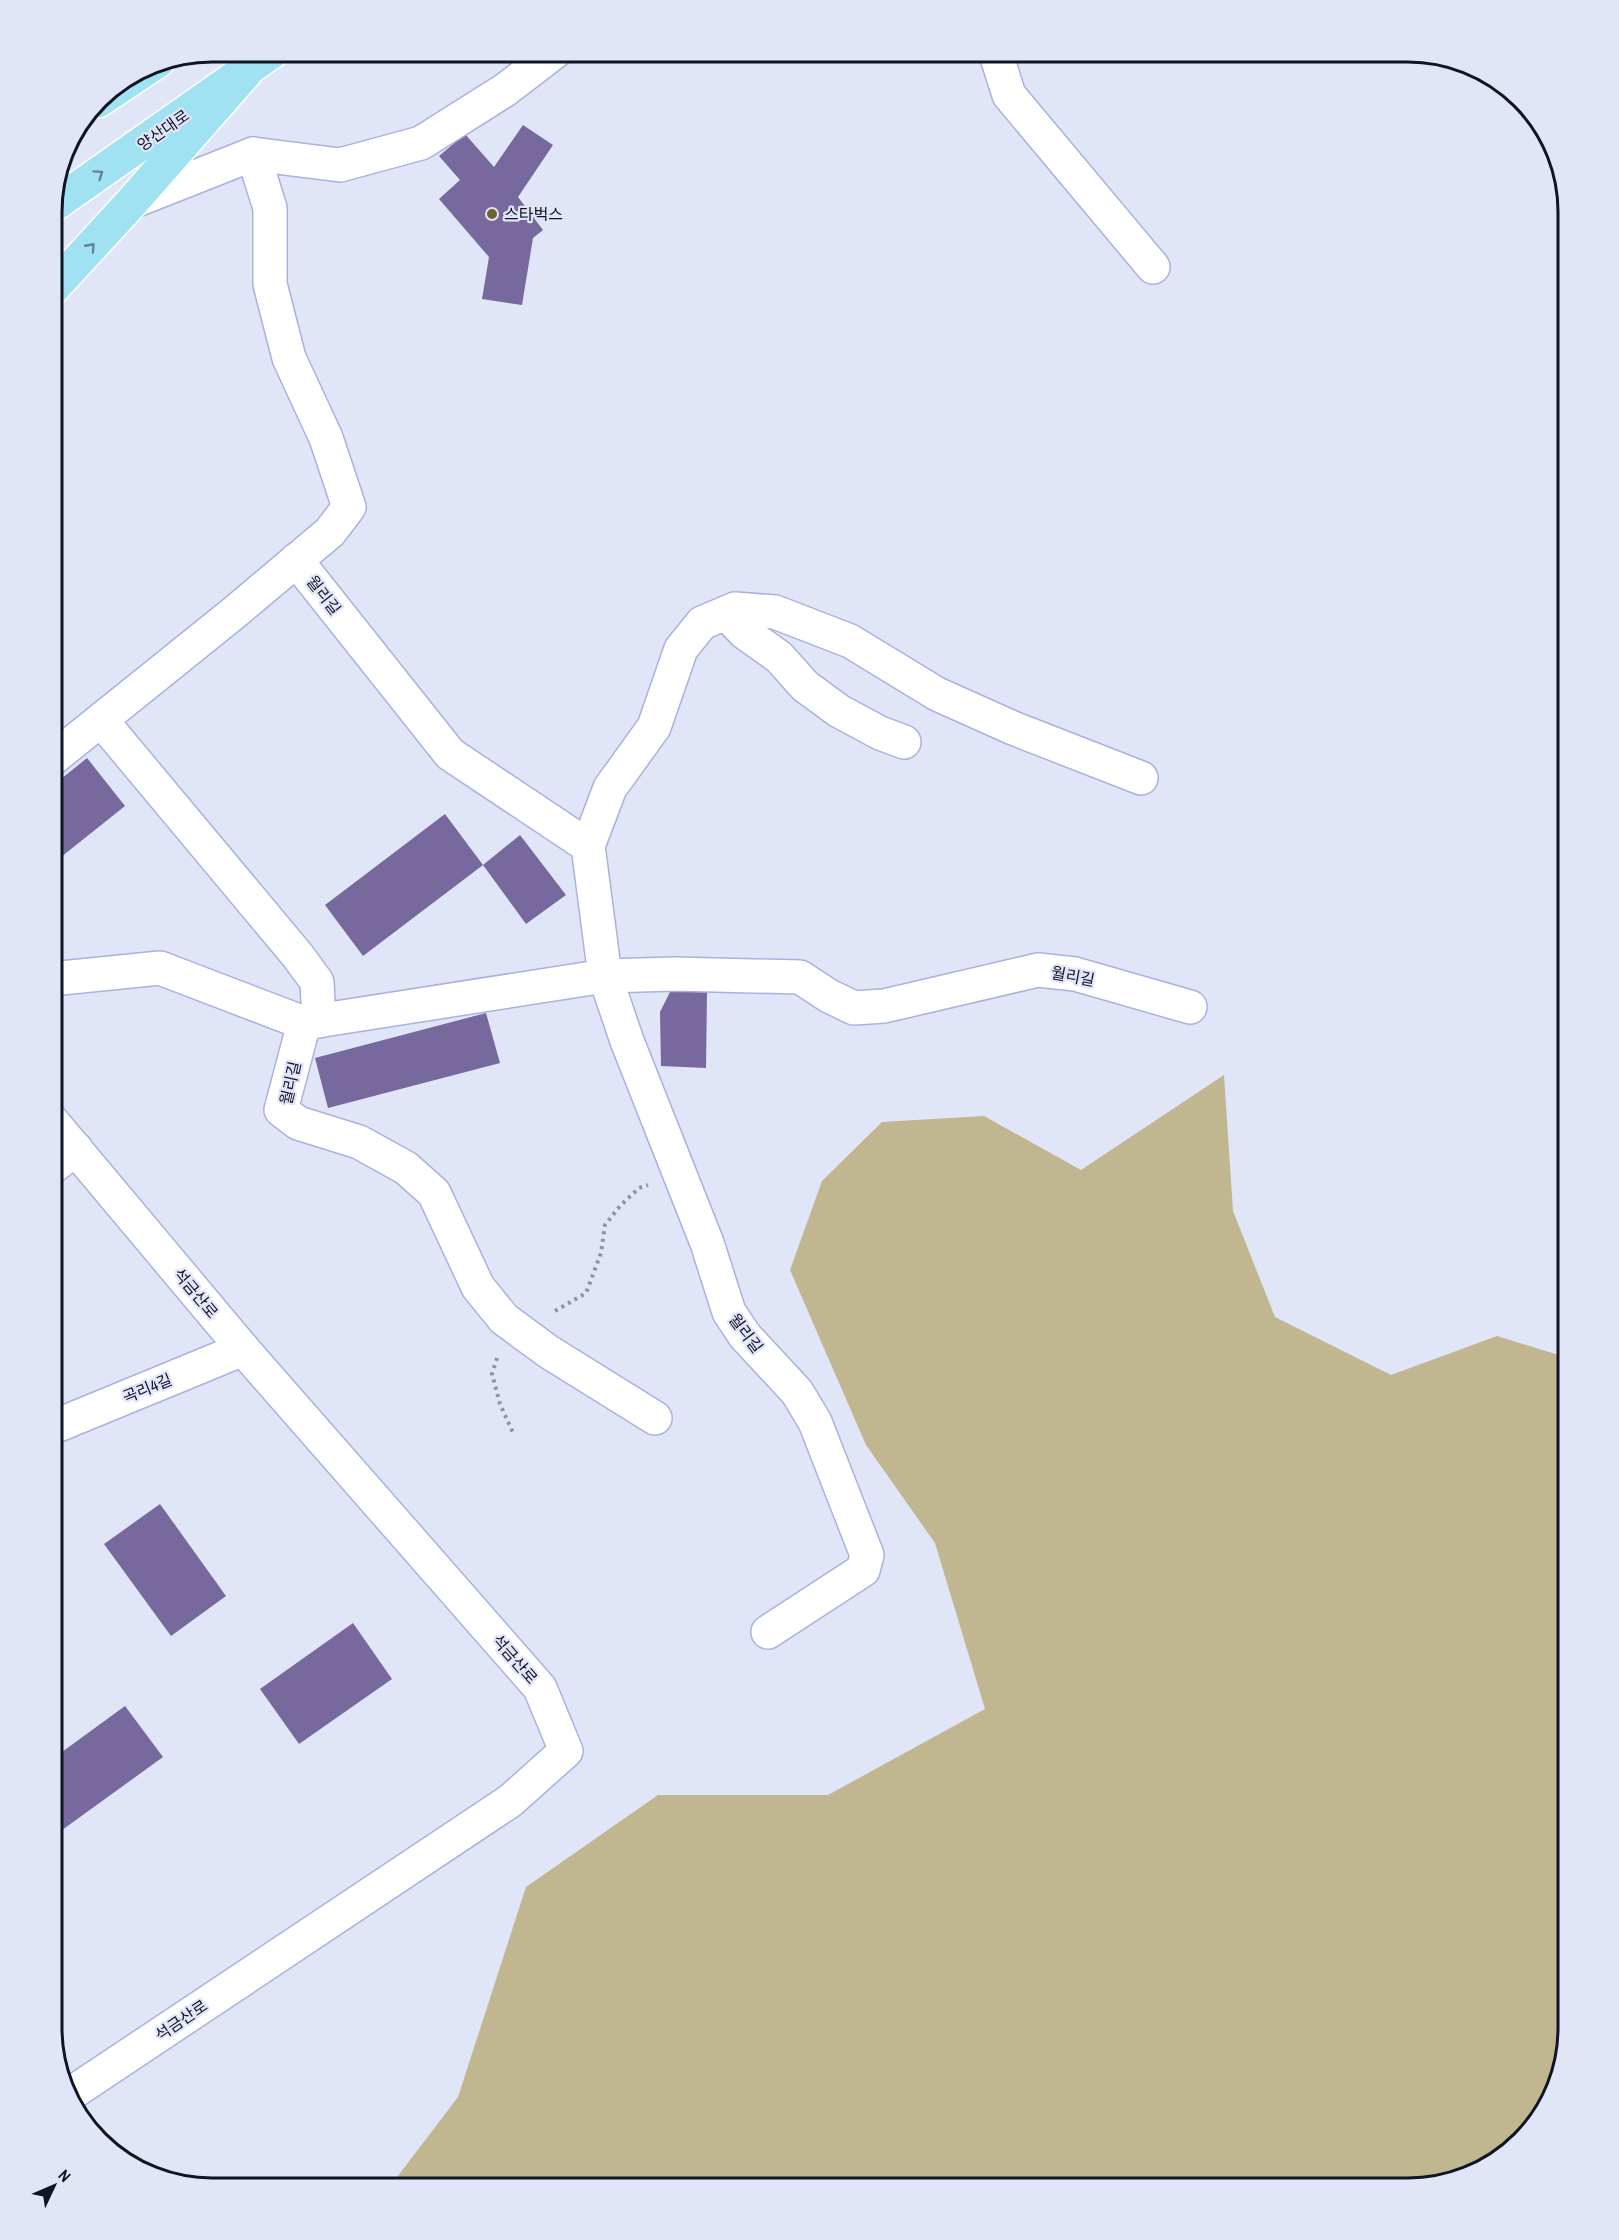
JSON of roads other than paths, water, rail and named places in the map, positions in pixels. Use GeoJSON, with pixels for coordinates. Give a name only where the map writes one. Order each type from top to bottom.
{"type":"FeatureCollection","features":[{"type":"Feature","properties":{"kind":"main road","name":"양산대로"},"geometry":{"type":"LineString","coordinates":[[62,199],[259,62]]}},
{"type":"Feature","properties":{"kind":"main road"},"geometry":{"type":"LineString","coordinates":[[62,278],[246,72]]}},
{"type":"Feature","properties":{"kind":"street"},"geometry":{"type":"LineString","coordinates":[[132,202],[253,154],[340,165],[421,143],[505,90],[542,62]]}},
{"type":"Feature","properties":{"kind":"street"},"geometry":{"type":"LineString","coordinates":[[998,62],[1009,95],[1153,267]]}},
{"type":"Feature","properties":{"kind":"street"},"geometry":{"type":"LineString","coordinates":[[62,751],[330,532],[349,507],[326,438],[289,358],[270,284],[270,208],[253,154]]}},
{"type":"Feature","properties":{"kind":"street","name":"월리길"},"geometry":{"type":"LineString","coordinates":[[296,560],[450,754],[588,846]]}},
{"type":"Feature","properties":{"kind":"street","name":"월리길"},"geometry":{"type":"LineString","coordinates":[[768,1632],[863,1570],[867,1555],[815,1422],[797,1392],[745,1336],[729,1312],[707,1243],[627,1041],[605,976],[588,846],[610,788],[654,727],[681,649],[702,623],[735,609],[775,612],[850,641],[937,694],[1013,728],[1141,778]]}},
{"type":"Feature","properties":{"kind":"street"},"geometry":{"type":"LineString","coordinates":[[726,613],[744,632],[779,657],[805,686],[839,711],[880,733],[904,742]]}},
{"type":"Feature","properties":{"kind":"street"},"geometry":{"type":"LineString","coordinates":[[62,978],[160,968],[312,1022],[317,982],[298,956],[101,720]]}},
{"type":"Feature","properties":{"kind":"street","name":"월리길"},"geometry":{"type":"LineString","coordinates":[[655,1418],[549,1352],[513,1325],[478,1287],[434,1193],[406,1168],[359,1142],[298,1123],[281,1110],[312,1022],[605,976],[674,974],[800,977],[829,996],[854,1008],[884,1006],[1038,970],[1075,974],[1190,1007]]}},
{"type":"Feature","properties":{"kind":"street","name":"석금산로"},"geometry":{"type":"LineString","coordinates":[[64,1159],[243,1349],[540,1688],[566,1751],[510,1801],[75,2091]]}},
{"type":"Feature","properties":{"kind":"street","name":"곡리4길"},"geometry":{"type":"LineString","coordinates":[[62,1423],[243,1349]]}},
{"type":"Feature","properties":{"kind":"place","name":"스타벅스"},"geometry":{"type":"Point","coordinates":[492,214]}}]}
